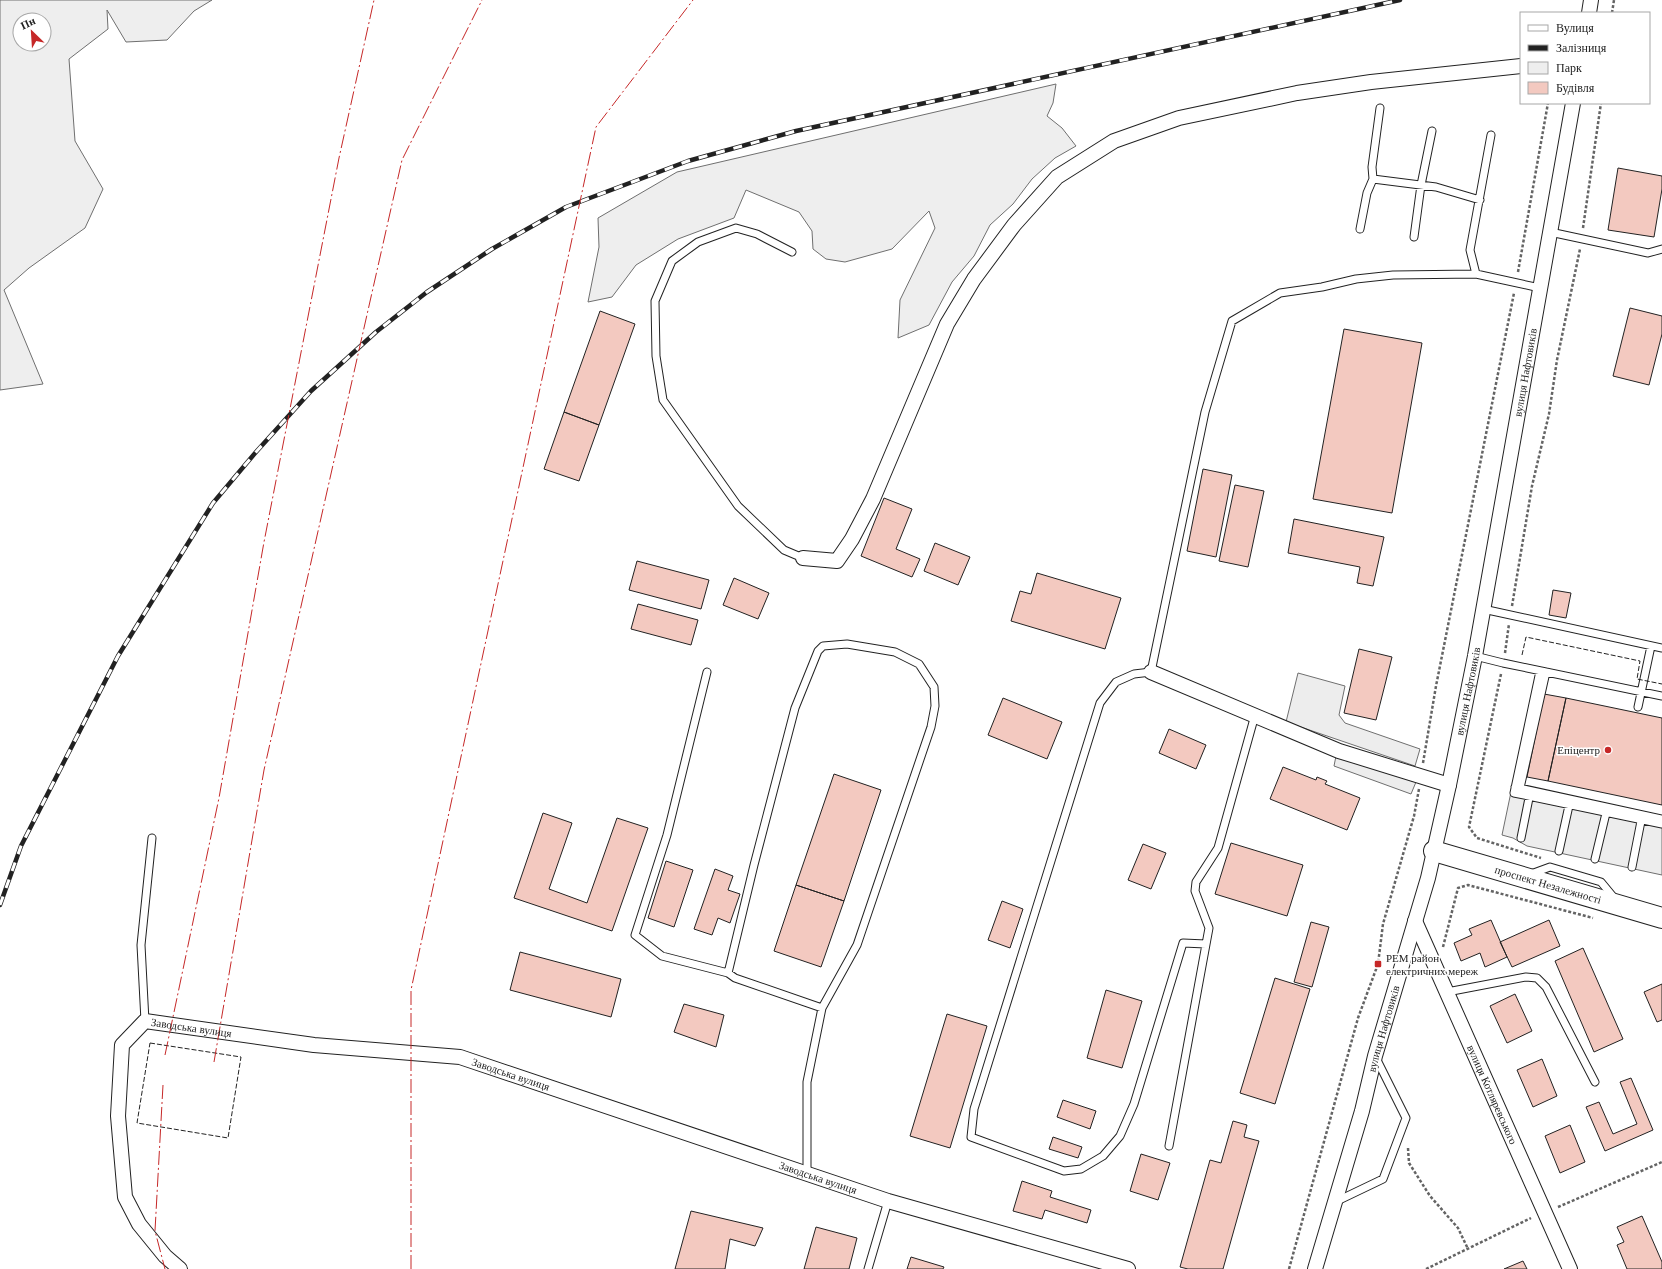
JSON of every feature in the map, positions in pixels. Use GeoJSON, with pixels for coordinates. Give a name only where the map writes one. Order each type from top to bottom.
{"type":"FeatureCollection","features":[{"type":"Feature","properties":{"kind":"main road","name":"проспект Незалежності"},"geometry":{"type":"LineString","coordinates":[[1434,851],[1662,918]]}},
{"type":"Feature","properties":{"kind":"street"},"geometry":{"type":"LineString","coordinates":[[1589,12],[1591,0]]}},
{"type":"Feature","properties":{"kind":"street"},"geometry":{"type":"LineString","coordinates":[[803,558],[836,561],[852,538],[873,499],[947,324],[974,279],[1009,231],[1057,177],[1114,141],[1179,118],[1304,92],[1371,82],[1520,66]]}},
{"type":"Feature","properties":{"kind":"street","name":"вулиця Нафтовиків"},"geometry":{"type":"LineString","coordinates":[[1315,1269],[1362,1111],[1375,1056],[1428,878],[1449,785],[1475,656],[1574,104]]}},
{"type":"Feature","properties":{"kind":"street"},"geometry":{"type":"LineString","coordinates":[[1151,672],[1339,751],[1449,785]]}},
{"type":"Feature","properties":{"kind":"street","name":"вулиця Котляревського"},"geometry":{"type":"LineString","coordinates":[[1415,921],[1570,1269]]}},
{"type":"Feature","properties":{"kind":"street","name":"Заводська вулиця"},"geometry":{"type":"LineString","coordinates":[[180,1269],[165,1256],[139,1224],[125,1197],[118,1116],[122,1046],[145,1021],[314,1045],[460,1057],[888,1201],[1128,1269]]}},
{"type":"Feature","properties":{"kind":"lane"},"geometry":{"type":"LineString","coordinates":[[1360,229],[1367,193],[1373,179],[1372,167],[1380,108]]}},
{"type":"Feature","properties":{"kind":"lane"},"geometry":{"type":"LineString","coordinates":[[1414,237],[1421,185],[1432,131]]}},
{"type":"Feature","properties":{"kind":"lane"},"geometry":{"type":"LineString","coordinates":[[1476,274],[1470,250],[1491,135]]}},
{"type":"Feature","properties":{"kind":"lane"},"geometry":{"type":"LineString","coordinates":[[1373,179],[1436,187],[1480,200]]}},
{"type":"Feature","properties":{"kind":"lane"},"geometry":{"type":"LineString","coordinates":[[792,252],[757,234],[736,228],[698,242],[672,261],[655,301],[656,356],[663,400],[738,506],[784,550],[803,558]]}},
{"type":"Feature","properties":{"kind":"lane"},"geometry":{"type":"LineString","coordinates":[[1550,232],[1648,253],[1662,249]]}},
{"type":"Feature","properties":{"kind":"lane"},"geometry":{"type":"LineString","coordinates":[[1206,944],[1183,944],[1134,1104],[1120,1136],[1103,1156],[1081,1169],[1064,1171],[971,1137],[974,1109],[1100,703],[1116,682],[1134,674],[1151,672],[1205,412],[1232,321],[1280,293],[1322,287],[1356,279],[1393,275],[1476,274],[1540,288]]}},
{"type":"Feature","properties":{"kind":"lane"},"geometry":{"type":"LineString","coordinates":[[1483,609],[1662,648]]}},
{"type":"Feature","properties":{"kind":"lane"},"geometry":{"type":"LineString","coordinates":[[728,974],[754,865],[795,708],[818,651],[823,646],[847,644],[895,652],[919,664],[934,687],[936,706],[931,727],[857,945],[822,1008],[807,1082],[807,1175]]}},
{"type":"Feature","properties":{"kind":"lane"},"geometry":{"type":"LineString","coordinates":[[1638,707],[1651,646]]}},
{"type":"Feature","properties":{"kind":"lane"},"geometry":{"type":"LineString","coordinates":[[1475,656],[1503,664],[1662,696]]}},
{"type":"Feature","properties":{"kind":"lane"},"geometry":{"type":"LineString","coordinates":[[707,672],[668,834],[635,935],[662,956],[728,974],[735,978],[822,1008]]}},
{"type":"Feature","properties":{"kind":"lane"},"geometry":{"type":"LineString","coordinates":[[1543,672],[1518,788],[1514,793],[1530,793],[1642,817],[1662,818]]}},
{"type":"Feature","properties":{"kind":"lane"},"geometry":{"type":"LineString","coordinates":[[1169,1146],[1209,928],[1195,891],[1196,882],[1218,848],[1255,715]]}},
{"type":"Feature","properties":{"kind":"lane"},"geometry":{"type":"LineString","coordinates":[[1520,838],[1530,793]]}},
{"type":"Feature","properties":{"kind":"lane"},"geometry":{"type":"LineString","coordinates":[[1559,851],[1570,802]]}},
{"type":"Feature","properties":{"kind":"lane"},"geometry":{"type":"LineString","coordinates":[[1595,859],[1606,810]]}},
{"type":"Feature","properties":{"kind":"lane"},"geometry":{"type":"LineString","coordinates":[[1642,817],[1662,824]]}},
{"type":"Feature","properties":{"kind":"lane"},"geometry":{"type":"LineString","coordinates":[[1632,867],[1642,817]]}},
{"type":"Feature","properties":{"kind":"lane"},"geometry":{"type":"LineString","coordinates":[[145,1021],[142,944],[152,838]]}},
{"type":"Feature","properties":{"kind":"lane"},"geometry":{"type":"LineString","coordinates":[[1446,992],[1526,977],[1537,978],[1546,987],[1595,1082]]}},
{"type":"Feature","properties":{"kind":"lane"},"geometry":{"type":"LineString","coordinates":[[1335,1202],[1383,1179],[1406,1118],[1375,1056]]}},
{"type":"Feature","properties":{"kind":"lane"},"geometry":{"type":"LineString","coordinates":[[868,1269],[888,1201]]}},
{"type":"Feature","properties":{"kind":"path"},"geometry":{"type":"LineString","coordinates":[[1612,12],[1614,0]]}},
{"type":"Feature","properties":{"kind":"path"},"geometry":{"type":"LineString","coordinates":[[1289,1269],[1358,1018],[1378,964],[1384,924],[1414,816],[1436,686],[1502,346],[1516,282],[1548,104]]}},
{"type":"Feature","properties":{"kind":"path"},"geometry":{"type":"LineString","coordinates":[[1544,858],[1477,838],[1469,827],[1503,664],[1532,486],[1549,414],[1557,360],[1582,239],[1601,104]]}},
{"type":"Feature","properties":{"kind":"path"},"geometry":{"type":"LineString","coordinates":[[1458,888],[1468,885],[1595,918]]}},
{"type":"Feature","properties":{"kind":"path"},"geometry":{"type":"LineString","coordinates":[[1406,1118],[1409,1163],[1430,1196],[1458,1228],[1468,1249]]}},
{"type":"Feature","properties":{"kind":"green space"},"geometry":{"type":"Polygon","coordinates":[[[0,0],[212,0],[194,11],[167,40],[126,42],[107,10],[108,29],[69,59],[75,141],[103,189],[85,228],[29,268],[4,290],[43,384],[0,390],[0,0]]]}},
{"type":"Feature","properties":{"kind":"green space"},"geometry":{"type":"Polygon","coordinates":[[[1056,84],[1053,103],[1047,116],[1062,128],[1076,146],[1055,158],[1032,179],[1013,204],[990,225],[974,256],[952,282],[929,325],[898,338],[900,300],[935,228],[929,211],[892,249],[845,262],[826,259],[813,249],[812,231],[799,212],[746,190],[734,218],[678,239],[636,265],[612,297],[588,302],[599,247],[598,218],[677,172],[1056,84]]]}},
{"type":"Feature","properties":{"kind":"shaded area"},"geometry":{"type":"Polygon","coordinates":[[[1298,673],[1345,686],[1339,715],[1345,723],[1420,749],[1415,766],[1286,722],[1298,673]]]}},
{"type":"Feature","properties":{"kind":"shaded area"},"geometry":{"type":"Polygon","coordinates":[[[1336,756],[1416,782],[1411,794],[1334,766],[1336,756]]]}},
{"type":"Feature","properties":{"kind":"shaded area"},"geometry":{"type":"Polygon","coordinates":[[[1511,792],[1662,825],[1662,875],[1527,846],[1513,838],[1502,835],[1511,792]]]}},
{"type":"Feature","properties":{"kind":"building"},"geometry":{"type":"Polygon","coordinates":[[[1618,168],[1662,176],[1662,189],[1654,237],[1608,230],[1618,168]]]}},
{"type":"Feature","properties":{"kind":"building"},"geometry":{"type":"Polygon","coordinates":[[[1630,308],[1662,316],[1662,334],[1649,385],[1613,376],[1630,308]]]}},
{"type":"Feature","properties":{"kind":"building"},"geometry":{"type":"Polygon","coordinates":[[[600,311],[635,324],[599,425],[564,412],[600,311]]]}},
{"type":"Feature","properties":{"kind":"building"},"geometry":{"type":"Polygon","coordinates":[[[1344,329],[1422,343],[1392,513],[1313,499],[1344,329]]]}},
{"type":"Feature","properties":{"kind":"building"},"geometry":{"type":"Polygon","coordinates":[[[564,412],[599,425],[579,481],[544,469],[564,412]]]}},
{"type":"Feature","properties":{"kind":"building"},"geometry":{"type":"Polygon","coordinates":[[[1203,469],[1232,475],[1216,557],[1187,551],[1203,469]]]}},
{"type":"Feature","properties":{"kind":"building"},"geometry":{"type":"Polygon","coordinates":[[[1235,485],[1264,491],[1248,567],[1219,561],[1235,485]]]}},
{"type":"Feature","properties":{"kind":"building"},"geometry":{"type":"Polygon","coordinates":[[[884,498],[912,509],[896,549],[920,559],[912,577],[861,556],[884,498]]]}},
{"type":"Feature","properties":{"kind":"building"},"geometry":{"type":"Polygon","coordinates":[[[1294,519],[1384,537],[1373,586],[1357,583],[1360,567],[1288,553],[1294,519]]]}},
{"type":"Feature","properties":{"kind":"building"},"geometry":{"type":"Polygon","coordinates":[[[935,543],[970,557],[958,585],[924,571],[935,543]]]}},
{"type":"Feature","properties":{"kind":"building"},"geometry":{"type":"Polygon","coordinates":[[[637,561],[709,580],[701,609],[629,590],[637,561]]]}},
{"type":"Feature","properties":{"kind":"building"},"geometry":{"type":"Polygon","coordinates":[[[1037,573],[1121,598],[1105,649],[1011,621],[1020,591],[1031,594],[1037,573]]]}},
{"type":"Feature","properties":{"kind":"building"},"geometry":{"type":"Polygon","coordinates":[[[734,578],[769,593],[758,619],[723,605],[734,578]]]}},
{"type":"Feature","properties":{"kind":"building"},"geometry":{"type":"Polygon","coordinates":[[[1553,590],[1571,593],[1566,618],[1549,615],[1553,590]]]}},
{"type":"Feature","properties":{"kind":"building"},"geometry":{"type":"Polygon","coordinates":[[[638,604],[698,620],[691,645],[631,629],[638,604]]]}},
{"type":"Feature","properties":{"kind":"building"},"geometry":{"type":"Polygon","coordinates":[[[1359,649],[1392,657],[1376,720],[1344,713],[1359,649]]]}},
{"type":"Feature","properties":{"kind":"building"},"geometry":{"type":"Polygon","coordinates":[[[1544,694],[1566,698],[1548,781],[1527,777],[1544,694]]]}},
{"type":"Feature","properties":{"kind":"building"},"geometry":{"type":"Polygon","coordinates":[[[1003,698],[1062,722],[1047,759],[988,735],[1003,698]]]}},
{"type":"Feature","properties":{"kind":"building","name":"Епіцентр"},"geometry":{"type":"Polygon","coordinates":[[[1566,698],[1662,718],[1662,805],[1548,781],[1566,698]]]}},
{"type":"Feature","properties":{"kind":"building"},"geometry":{"type":"Polygon","coordinates":[[[1169,729],[1206,745],[1196,769],[1159,753],[1169,729]]]}},
{"type":"Feature","properties":{"kind":"building"},"geometry":{"type":"Polygon","coordinates":[[[1283,767],[1316,780],[1317,777],[1327,781],[1325,784],[1360,798],[1347,830],[1270,799],[1283,767]]]}},
{"type":"Feature","properties":{"kind":"building"},"geometry":{"type":"Polygon","coordinates":[[[834,774],[881,790],[844,901],[796,885],[834,774]]]}},
{"type":"Feature","properties":{"kind":"building"},"geometry":{"type":"Polygon","coordinates":[[[543,813],[572,823],[549,889],[587,903],[617,818],[648,828],[612,931],[514,898],[543,813]]]}},
{"type":"Feature","properties":{"kind":"building"},"geometry":{"type":"Polygon","coordinates":[[[1231,843],[1303,865],[1287,916],[1215,894],[1231,843]]]}},
{"type":"Feature","properties":{"kind":"building"},"geometry":{"type":"Polygon","coordinates":[[[1143,844],[1166,853],[1151,889],[1128,880],[1143,844]]]}},
{"type":"Feature","properties":{"kind":"building"},"geometry":{"type":"Polygon","coordinates":[[[666,861],[693,870],[674,927],[648,918],[666,861]]]}},
{"type":"Feature","properties":{"kind":"building"},"geometry":{"type":"Polygon","coordinates":[[[715,869],[733,876],[728,890],[740,894],[730,923],[718,918],[712,935],[694,929],[715,869]]]}},
{"type":"Feature","properties":{"kind":"building"},"geometry":{"type":"Polygon","coordinates":[[[796,885],[844,901],[821,967],[774,951],[796,885]]]}},
{"type":"Feature","properties":{"kind":"building"},"geometry":{"type":"Polygon","coordinates":[[[1002,901],[1023,909],[1010,948],[988,940],[1002,901]]]}},
{"type":"Feature","properties":{"kind":"building"},"geometry":{"type":"Polygon","coordinates":[[[1491,920],[1507,957],[1485,967],[1480,953],[1461,961],[1454,943],[1472,935],[1469,929],[1491,920]]]}},
{"type":"Feature","properties":{"kind":"building"},"geometry":{"type":"Polygon","coordinates":[[[1549,920],[1560,946],[1512,967],[1500,942],[1549,920]]]}},
{"type":"Feature","properties":{"kind":"building"},"geometry":{"type":"Polygon","coordinates":[[[1311,922],[1329,927],[1312,987],[1294,982],[1311,922]]]}},
{"type":"Feature","properties":{"kind":"building"},"geometry":{"type":"Polygon","coordinates":[[[1583,948],[1623,1039],[1594,1052],[1555,961],[1583,948]]]}},
{"type":"Feature","properties":{"kind":"building"},"geometry":{"type":"Polygon","coordinates":[[[520,952],[621,979],[611,1017],[510,990],[520,952]]]}},
{"type":"Feature","properties":{"kind":"building"},"geometry":{"type":"Polygon","coordinates":[[[1275,978],[1310,989],[1275,1104],[1240,1093],[1275,978]]]}},
{"type":"Feature","properties":{"kind":"building"},"geometry":{"type":"Polygon","coordinates":[[[1662,984],[1662,1020],[1657,1022],[1644,992],[1662,984]]]}},
{"type":"Feature","properties":{"kind":"building"},"geometry":{"type":"Polygon","coordinates":[[[1106,990],[1142,1001],[1122,1068],[1087,1058],[1106,990]]]}},
{"type":"Feature","properties":{"kind":"building"},"geometry":{"type":"Polygon","coordinates":[[[1515,994],[1532,1031],[1507,1043],[1490,1006],[1515,994]]]}},
{"type":"Feature","properties":{"kind":"building"},"geometry":{"type":"Polygon","coordinates":[[[684,1004],[724,1015],[716,1047],[674,1032],[684,1004]]]}},
{"type":"Feature","properties":{"kind":"building"},"geometry":{"type":"Polygon","coordinates":[[[947,1014],[987,1026],[950,1148],[910,1136],[947,1014]]]}},
{"type":"Feature","properties":{"kind":"building"},"geometry":{"type":"Polygon","coordinates":[[[1542,1059],[1557,1096],[1533,1107],[1517,1070],[1542,1059]]]}},
{"type":"Feature","properties":{"kind":"building"},"geometry":{"type":"Polygon","coordinates":[[[1631,1078],[1653,1130],[1605,1151],[1586,1107],[1599,1102],[1613,1134],[1637,1124],[1620,1082],[1631,1078]]]}},
{"type":"Feature","properties":{"kind":"building"},"geometry":{"type":"Polygon","coordinates":[[[1063,1100],[1096,1111],[1090,1129],[1057,1117],[1063,1100]]]}},
{"type":"Feature","properties":{"kind":"building"},"geometry":{"type":"Polygon","coordinates":[[[1233,1121],[1247,1125],[1244,1137],[1259,1141],[1223,1269],[1188,1269],[1180,1267],[1210,1160],[1221,1163],[1233,1121]]]}},
{"type":"Feature","properties":{"kind":"building"},"geometry":{"type":"Polygon","coordinates":[[[1570,1125],[1585,1162],[1560,1173],[1545,1136],[1570,1125]]]}},
{"type":"Feature","properties":{"kind":"building"},"geometry":{"type":"Polygon","coordinates":[[[1053,1137],[1082,1147],[1078,1158],[1049,1149],[1053,1137]]]}},
{"type":"Feature","properties":{"kind":"building"},"geometry":{"type":"Polygon","coordinates":[[[1141,1154],[1170,1163],[1158,1200],[1130,1191],[1141,1154]]]}},
{"type":"Feature","properties":{"kind":"building"},"geometry":{"type":"Polygon","coordinates":[[[1022,1181],[1052,1191],[1050,1197],[1091,1210],[1087,1223],[1045,1210],[1042,1219],[1013,1211],[1022,1181]]]}},
{"type":"Feature","properties":{"kind":"building"},"geometry":{"type":"Polygon","coordinates":[[[691,1211],[763,1228],[755,1246],[730,1239],[725,1269],[675,1269],[691,1211]]]}},
{"type":"Feature","properties":{"kind":"building"},"geometry":{"type":"Polygon","coordinates":[[[1642,1216],[1662,1262],[1662,1269],[1627,1269],[1617,1245],[1624,1242],[1617,1227],[1642,1216]]]}},
{"type":"Feature","properties":{"kind":"building"},"geometry":{"type":"Polygon","coordinates":[[[816,1227],[857,1238],[849,1269],[804,1269],[816,1227]]]}},
{"type":"Feature","properties":{"kind":"building"},"geometry":{"type":"Polygon","coordinates":[[[911,1257],[944,1267],[943,1269],[907,1269],[911,1257]]]}},
{"type":"Feature","properties":{"kind":"building"},"geometry":{"type":"Polygon","coordinates":[[[1523,1261],[1527,1269],[1504,1269],[1523,1261]]]}},
{"type":"Feature","properties":{"kind":"railway"},"geometry":{"type":"LineString","coordinates":[[0,905],[21,846],[118,656],[213,503],[256,452],[311,391],[376,332],[427,292],[492,249],[566,207],[688,161],[796,131],[1400,0]]}},
{"type":"Feature","properties":{"kind":"fence"},"geometry":{"type":"LineString","coordinates":[[1522,655],[1526,637],[1640,661],[1637,679],[1662,684]]}},
{"type":"Feature","properties":{"kind":"fence"},"geometry":{"type":"LineString","coordinates":[[150,1043],[241,1057],[228,1138],[137,1123],[150,1043]]}},
{"type":"Feature","properties":{"kind":"power"},"geometry":{"type":"LineString","coordinates":[[165,1055],[219,798],[264,542],[339,158],[374,0]]}},
{"type":"Feature","properties":{"kind":"power"},"geometry":{"type":"LineString","coordinates":[[214,1062],[264,770],[402,160],[482,0]]}},
{"type":"Feature","properties":{"kind":"power"},"geometry":{"type":"LineString","coordinates":[[411,1269],[411,990],[596,127],[693,0]]}},
{"type":"Feature","properties":{"kind":"power"},"geometry":{"type":"LineString","coordinates":[[163,1085],[155,1231],[165,1269]]}},
{"type":"Feature","properties":{"kind":"place","name":"Епіцентр"},"geometry":{"type":"Point","coordinates":[1608,750]}},
{"type":"Feature","properties":{"kind":"place","name":"РЕМ район електричних мереж"},"geometry":{"type":"Point","coordinates":[1378,964]}}]}
